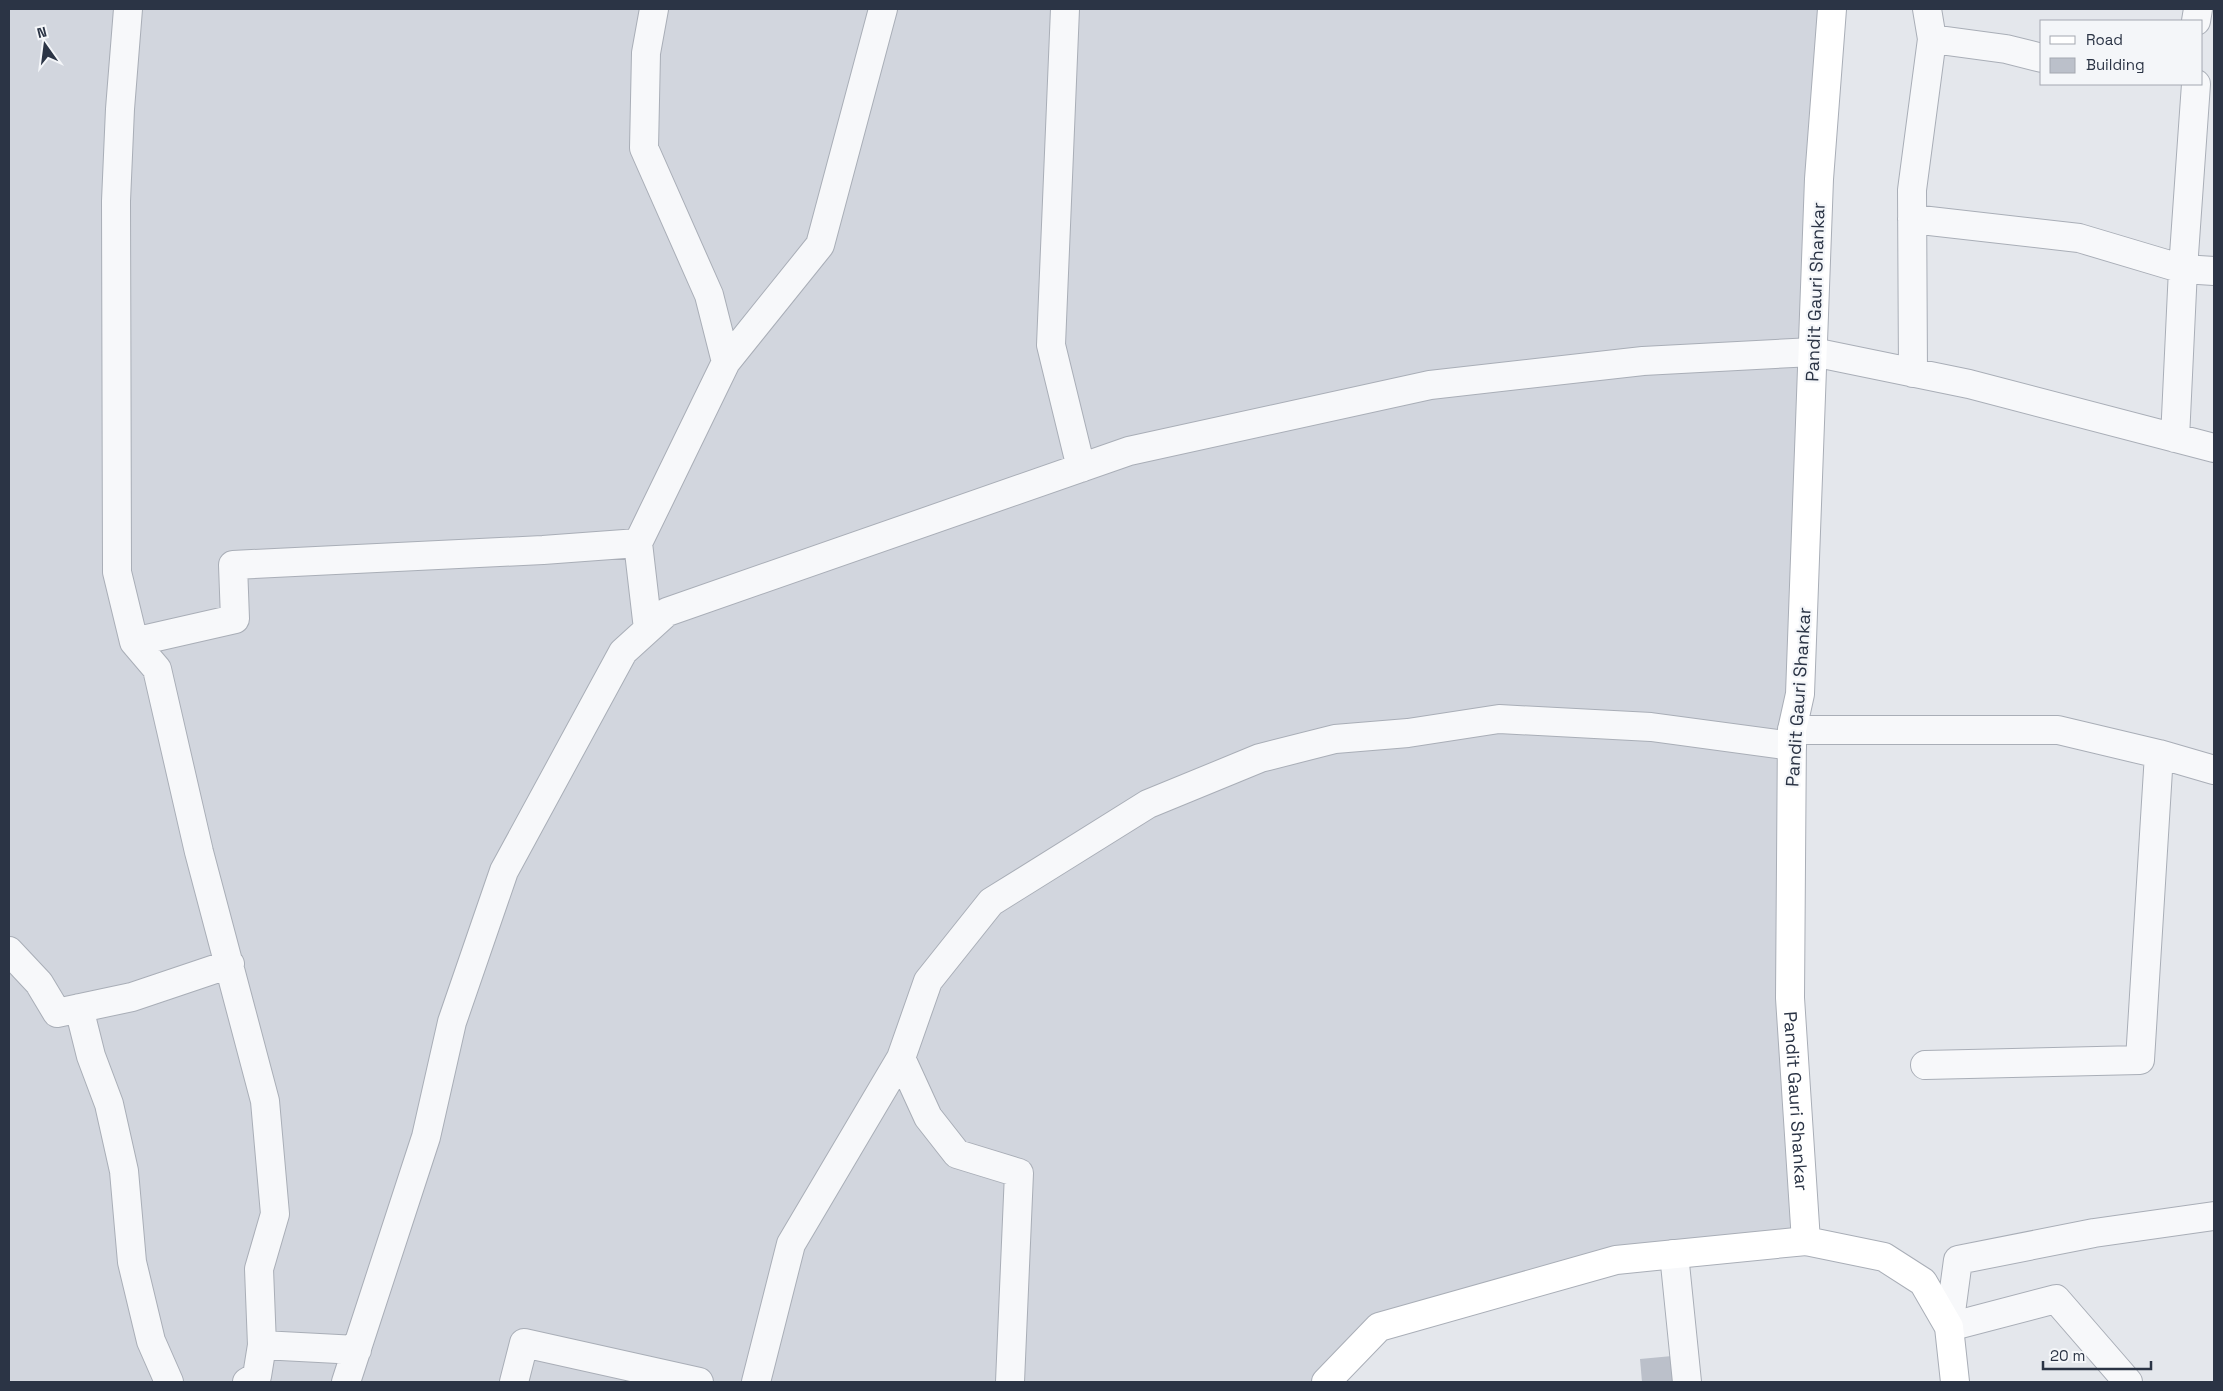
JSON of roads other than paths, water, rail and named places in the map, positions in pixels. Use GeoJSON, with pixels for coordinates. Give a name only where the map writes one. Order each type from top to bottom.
{"type":"FeatureCollection","features":[{"type":"Feature","properties":{"kind":"street"},"geometry":{"type":"LineString","coordinates":[[128,9],[120,110],[116,201],[116,572],[134,642],[157,669],[199,852],[265,1102],[276,1214],[259,1269],[262,1345],[257,1376],[247,1382]]}},
{"type":"Feature","properties":{"kind":"street"},"geometry":{"type":"LineString","coordinates":[[654,9],[646,53],[644,148],[709,295],[726,362]]}},
{"type":"Feature","properties":{"kind":"street"},"geometry":{"type":"LineString","coordinates":[[648,629],[638,543],[726,362],[820,245],[884,9]]}},
{"type":"Feature","properties":{"kind":"street"},"geometry":{"type":"LineString","coordinates":[[1065,9],[1051,345],[1081,468]]}},
{"type":"Feature","properties":{"kind":"street","name":"Pandit Gauri Shankar"},"geometry":{"type":"LineString","coordinates":[[1806,1241],[1790,998],[1792,738],[1800,694],[1819,179],[1832,9]]}},
{"type":"Feature","properties":{"kind":"street"},"geometry":{"type":"LineString","coordinates":[[1913,372],[1912,190],[1932,39],[1927,9]]}},
{"type":"Feature","properties":{"kind":"street"},"geometry":{"type":"LineString","coordinates":[[1932,39],[2006,49],[2040,58]]}},
{"type":"Feature","properties":{"kind":"street"},"geometry":{"type":"LineString","coordinates":[[2175,438],[2183,269],[2196,85]]}},
{"type":"Feature","properties":{"kind":"street"},"geometry":{"type":"LineString","coordinates":[[1912,219],[2079,238],[2183,269],[2214,271]]}},
{"type":"Feature","properties":{"kind":"street"},"geometry":{"type":"LineString","coordinates":[[346,1382],[426,1137],[452,1022],[504,871],[622,652],[667,612],[1129,451],[1430,385],[1643,361],[1813,352],[1969,384],[2214,448]]}},
{"type":"Feature","properties":{"kind":"street"},"geometry":{"type":"LineString","coordinates":[[134,642],[235,619],[232,565],[543,550],[638,543]]}},
{"type":"Feature","properties":{"kind":"street"},"geometry":{"type":"LineString","coordinates":[[756,1382],[790,1244],[901,1058],[928,981],[991,902],[1148,804],[1260,758],[1336,739],[1408,733],[1499,719],[1651,727],[1792,738],[2058,730],[2159,754],[2214,770]]}},
{"type":"Feature","properties":{"kind":"street"},"geometry":{"type":"LineString","coordinates":[[1925,1065],[2140,1060],[2159,754]]}},
{"type":"Feature","properties":{"kind":"street"},"geometry":{"type":"LineString","coordinates":[[9,952],[39,983],[57,1013],[132,997],[230,964]]}},
{"type":"Feature","properties":{"kind":"street"},"geometry":{"type":"LineString","coordinates":[[79,1008],[90,1056],[110,1104],[124,1171],[132,1262],[151,1341],[169,1382]]}},
{"type":"Feature","properties":{"kind":"street"},"geometry":{"type":"LineString","coordinates":[[901,1058],[928,1117],[957,1154],[1019,1173],[1010,1382]]}},
{"type":"Feature","properties":{"kind":"street"},"geometry":{"type":"LineString","coordinates":[[1955,1382],[1949,1327],[1958,1260],[2094,1234],[2214,1216]]}},
{"type":"Feature","properties":{"kind":"street"},"geometry":{"type":"LineString","coordinates":[[1326,1382],[1379,1327],[1616,1260],[1806,1241],[1884,1256],[1924,1282],[1949,1327]]}},
{"type":"Feature","properties":{"kind":"street"},"geometry":{"type":"LineString","coordinates":[[1674,1254],[1687,1382]]}},
{"type":"Feature","properties":{"kind":"street"},"geometry":{"type":"LineString","coordinates":[[1949,1327],[2056,1299],[2128,1382]]}},
{"type":"Feature","properties":{"kind":"street"},"geometry":{"type":"LineString","coordinates":[[514,1382],[524,1342],[700,1382]]}},
{"type":"Feature","properties":{"kind":"street"},"geometry":{"type":"LineString","coordinates":[[262,1345],[357,1350]]}}]}
